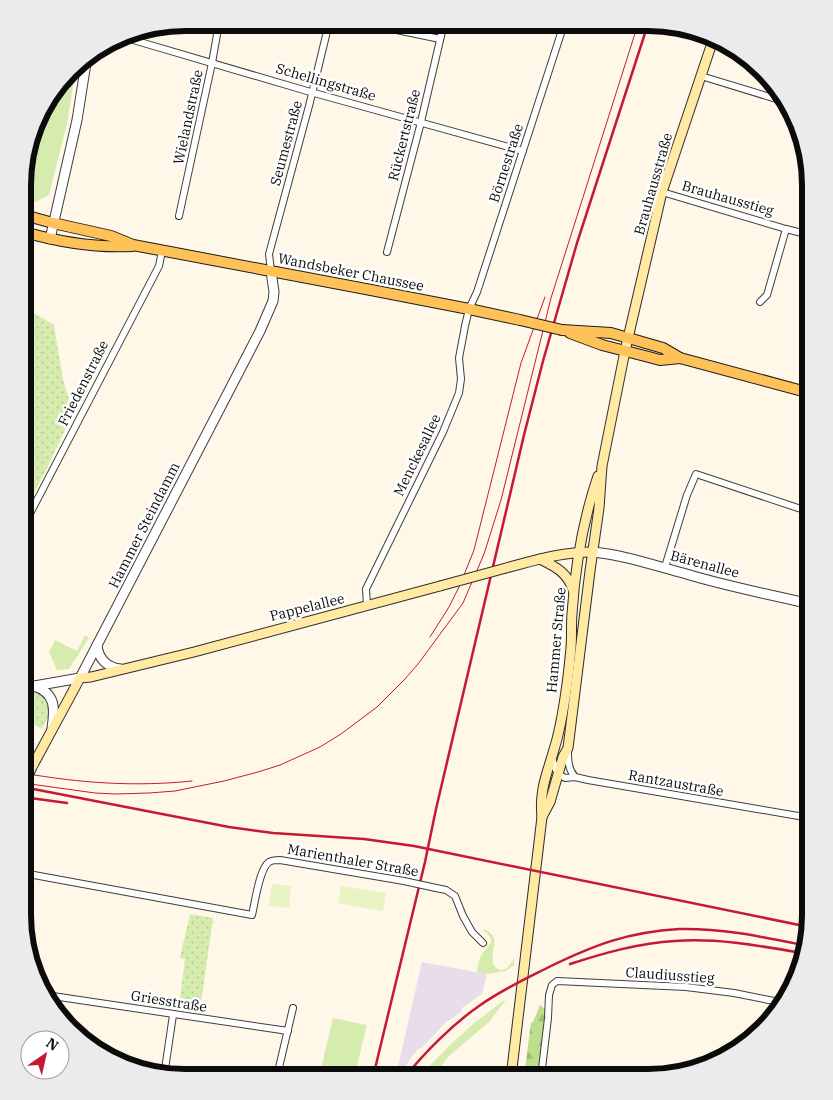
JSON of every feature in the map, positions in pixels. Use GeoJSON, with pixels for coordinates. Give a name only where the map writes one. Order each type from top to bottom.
{"type":"FeatureCollection","features":[{"type":"Feature","properties":{"kind":"main road","name":"Brauhausstraße"},"geometry":{"type":"LineString","coordinates":[[624,351],[662,192],[711,45]]}},
{"type":"Feature","properties":{"kind":"main road","name":"Wandsbeker Chaussee"},"geometry":{"type":"LineString","coordinates":[[31,217],[111,236],[133,246]]}},
{"type":"Feature","properties":{"kind":"main road","name":"Wandsbeker Chaussee"},"geometry":{"type":"LineString","coordinates":[[31,234],[50,239],[109,247],[133,246],[271,270],[469,309],[562,330]]}},
{"type":"Feature","properties":{"kind":"main road"},"geometry":{"type":"LineString","coordinates":[[562,330],[606,332],[663,348],[680,358],[802,391]]}},
{"type":"Feature","properties":{"kind":"main road"},"geometry":{"type":"LineString","coordinates":[[562,330],[602,345],[660,360],[680,358]]}},
{"type":"Feature","properties":{"kind":"main road","name":"Hammer Straße"},"geometry":{"type":"LineString","coordinates":[[542,817],[550,802],[563,757],[568,748],[599,508],[602,466],[624,351]]}},
{"type":"Feature","properties":{"kind":"main road","name":"Hammer Straße"},"geometry":{"type":"LineString","coordinates":[[512,1069],[542,817],[542,790],[555,748],[562,716],[568,676],[579,552],[590,499],[602,466]]}},
{"type":"Feature","properties":{"kind":"main road","name":"Pappelallee"},"geometry":{"type":"LineString","coordinates":[[80,678],[194,652],[559,554],[593,552]]}},
{"type":"Feature","properties":{"kind":"main road"},"geometry":{"type":"LineString","coordinates":[[540,559],[562,571],[567,576],[574,593]]}},
{"type":"Feature","properties":{"kind":"main road","name":"Hammer Steindamm"},"geometry":{"type":"LineString","coordinates":[[31,769],[80,678]]}},
{"type":"Feature","properties":{"kind":"street","name":"Wielandstraße"},"geometry":{"type":"LineString","coordinates":[[179,216],[218,31]]}},
{"type":"Feature","properties":{"kind":"street","name":"Seumestraße"},"geometry":{"type":"LineString","coordinates":[[271,270],[269,254],[327,31]]}},
{"type":"Feature","properties":{"kind":"street"},"geometry":{"type":"LineString","coordinates":[[402,31],[440,39]]}},
{"type":"Feature","properties":{"kind":"street","name":"Rückertstraße"},"geometry":{"type":"LineString","coordinates":[[387,252],[421,122],[442,31]]}},
{"type":"Feature","properties":{"kind":"street","name":"Börnestraße"},"geometry":{"type":"LineString","coordinates":[[469,309],[477,292],[562,31]]}},
{"type":"Feature","properties":{"kind":"street","name":"Schellingstraße"},"geometry":{"type":"LineString","coordinates":[[134,40],[312,92],[523,150]]}},
{"type":"Feature","properties":{"kind":"street"},"geometry":{"type":"LineString","coordinates":[[50,239],[77,120],[85,68]]}},
{"type":"Feature","properties":{"kind":"street"},"geometry":{"type":"LineString","coordinates":[[701,76],[775,99]]}},
{"type":"Feature","properties":{"kind":"street","name":"Brauhausstieg"},"geometry":{"type":"LineString","coordinates":[[662,192],[802,233]]}},
{"type":"Feature","properties":{"kind":"street","name":"Brauhausstieg"},"geometry":{"type":"LineString","coordinates":[[760,302],[767,295],[786,228]]}},
{"type":"Feature","properties":{"kind":"street","name":"Friedenstraße"},"geometry":{"type":"LineString","coordinates":[[31,512],[159,266],[162,251]]}},
{"type":"Feature","properties":{"kind":"street","name":"Hammer Steindamm"},"geometry":{"type":"LineString","coordinates":[[80,678],[260,331],[273,301],[274,292],[271,270]]}},
{"type":"Feature","properties":{"kind":"street","name":"Menckesallee"},"geometry":{"type":"LineString","coordinates":[[368,606],[366,589],[443,432],[459,393],[461,379],[458,358],[469,309]]}},
{"type":"Feature","properties":{"kind":"street"},"geometry":{"type":"LineString","coordinates":[[665,568],[687,495],[696,474],[802,509]]}},
{"type":"Feature","properties":{"kind":"street","name":"Bärenallee"},"geometry":{"type":"LineString","coordinates":[[593,552],[612,555],[801,602]]}},
{"type":"Feature","properties":{"kind":"street"},"geometry":{"type":"LineString","coordinates":[[97,645],[98,653],[106,663],[113,668],[121,669]]}},
{"type":"Feature","properties":{"kind":"street"},"geometry":{"type":"LineString","coordinates":[[33,686],[80,678]]}},
{"type":"Feature","properties":{"kind":"street"},"geometry":{"type":"LineString","coordinates":[[33,686],[42,689],[52,701],[54,709],[52,728]]}},
{"type":"Feature","properties":{"kind":"street","name":"Hammer Straße"},"geometry":{"type":"LineString","coordinates":[[568,748],[569,766],[575,777]]}},
{"type":"Feature","properties":{"kind":"street"},"geometry":{"type":"LineString","coordinates":[[552,755],[558,774]]}},
{"type":"Feature","properties":{"kind":"street","name":"Rantzaustraße"},"geometry":{"type":"LineString","coordinates":[[558,774],[565,778],[575,777],[801,816]]}},
{"type":"Feature","properties":{"kind":"street","name":"Marienthaler Straße"},"geometry":{"type":"LineString","coordinates":[[31,874],[252,915],[264,867],[273,860],[290,861],[404,880],[446,890],[455,896],[472,932],[483,943]]}},
{"type":"Feature","properties":{"kind":"street","name":"Claudiusstieg"},"geometry":{"type":"LineString","coordinates":[[542,1069],[549,995],[552,985],[557,982],[686,987],[775,1001]]}},
{"type":"Feature","properties":{"kind":"street","name":"Griesstraße"},"geometry":{"type":"LineString","coordinates":[[54,995],[288,1031]]}},
{"type":"Feature","properties":{"kind":"street"},"geometry":{"type":"LineString","coordinates":[[279,1069],[293,1008]]}},
{"type":"Feature","properties":{"kind":"street"},"geometry":{"type":"LineString","coordinates":[[165,1067],[173,1014]]}},
{"type":"Feature","properties":{"kind":"shaded area"},"geometry":{"type":"Polygon","coordinates":[[[422,962],[487,974],[482,994],[445,1023],[423,1047],[417,1050],[403,1069],[397,1069],[422,962]]]}},
{"type":"Feature","properties":{"kind":"green space"},"geometry":{"type":"Polygon","coordinates":[[[74,79],[68,119],[49,195],[36,202],[31,200],[31,185],[39,136],[52,108],[74,79]]]}},
{"type":"Feature","properties":{"kind":"green space"},"geometry":{"type":"Polygon","coordinates":[[[31,311],[54,325],[63,380],[73,413],[31,499],[31,311]]]}},
{"type":"Feature","properties":{"kind":"green space"},"geometry":{"type":"Polygon","coordinates":[[[85,635],[89,638],[69,669],[57,670],[49,652],[55,640],[77,651],[85,635]]]}},
{"type":"Feature","properties":{"kind":"green space"},"geometry":{"type":"Polygon","coordinates":[[[31,691],[38,692],[47,698],[50,713],[42,729],[33,724],[31,728],[31,691]]]}},
{"type":"Feature","properties":{"kind":"green space"},"geometry":{"type":"Polygon","coordinates":[[[272,884],[291,886],[289,908],[269,906],[272,884]]]}},
{"type":"Feature","properties":{"kind":"green space"},"geometry":{"type":"Polygon","coordinates":[[[341,886],[386,893],[383,911],[338,903],[341,886]]]}},
{"type":"Feature","properties":{"kind":"green space"},"geometry":{"type":"Polygon","coordinates":[[[190,914],[213,918],[200,1010],[179,1006],[185,959],[180,958],[190,914]]]}},
{"type":"Feature","properties":{"kind":"green space"},"geometry":{"type":"Polygon","coordinates":[[[484,929],[493,936],[494,966],[501,970],[506,969],[514,958],[514,966],[506,971],[487,974],[477,972],[481,957],[491,942],[484,929]]]}},
{"type":"Feature","properties":{"kind":"green space"},"geometry":{"type":"Polygon","coordinates":[[[507,998],[490,1021],[449,1056],[439,1069],[427,1069],[449,1046],[473,1024],[507,998]]]}},
{"type":"Feature","properties":{"kind":"green space"},"geometry":{"type":"Polygon","coordinates":[[[540,1005],[546,1010],[538,1069],[525,1069],[531,1023],[540,1005]]]}},
{"type":"Feature","properties":{"kind":"green space"},"geometry":{"type":"Polygon","coordinates":[[[333,1018],[367,1025],[356,1069],[321,1069],[333,1018]]]}},
{"type":"Feature","properties":{"kind":"tram line"},"geometry":{"type":"LineString","coordinates":[[31,784],[95,793],[149,793],[175,791],[258,772],[280,765],[320,747],[341,734],[377,707],[418,664],[463,603],[484,554],[501,500],[551,298],[636,31]]}},
{"type":"Feature","properties":{"kind":"tram line"},"geometry":{"type":"LineString","coordinates":[[430,637],[449,607],[474,550],[521,363],[545,297]]}},
{"type":"Feature","properties":{"kind":"tram line"},"geometry":{"type":"LineString","coordinates":[[31,774],[128,784],[192,781]]}},
{"type":"Feature","properties":{"kind":"railway"},"geometry":{"type":"LineString","coordinates":[[375,1069],[543,361],[577,243],[646,31]]}},
{"type":"Feature","properties":{"kind":"railway"},"geometry":{"type":"LineString","coordinates":[[31,789],[229,827],[273,833],[364,839],[414,846],[801,925]]}},
{"type":"Feature","properties":{"kind":"railway"},"geometry":{"type":"LineString","coordinates":[[31,798],[67,803]]}},
{"type":"Feature","properties":{"kind":"railway"},"geometry":{"type":"LineString","coordinates":[[412,1069],[449,1030],[487,1000],[549,967],[596,946],[644,933],[679,929],[742,934],[799,944]]}},
{"type":"Feature","properties":{"kind":"railway"},"geometry":{"type":"LineString","coordinates":[[570,964],[622,949],[648,944],[690,940],[720,941],[796,952]]}}]}
